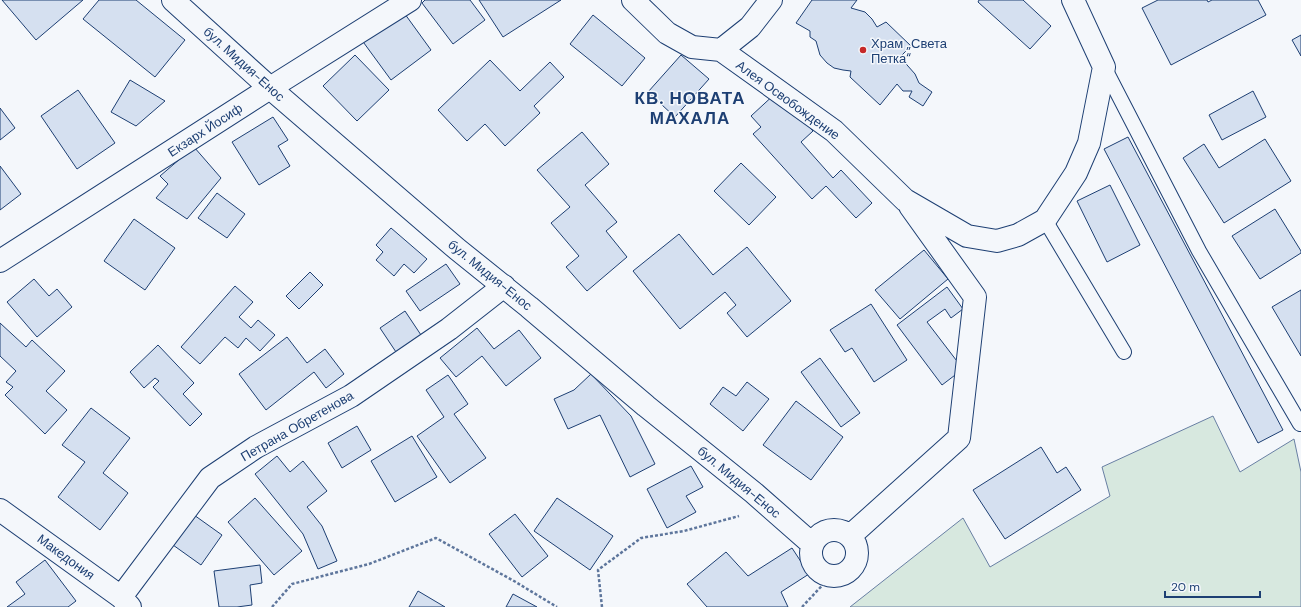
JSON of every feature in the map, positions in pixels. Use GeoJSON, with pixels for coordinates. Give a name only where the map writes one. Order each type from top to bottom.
{"type":"FeatureCollection","features":[{"type":"Feature","properties":{"kind":"street","name":"бул. Мидия-Енос"},"geometry":{"type":"LineString","coordinates":[[173,0],[270,88],[457,249],[504,286],[812,544]]}},
{"type":"Feature","properties":{"kind":"street","name":"Екзарх Йосиф"},"geometry":{"type":"LineString","coordinates":[[0,262],[270,88],[410,0]]}},
{"type":"Feature","properties":{"kind":"street","name":"Алея Освобождение"},"geometry":{"type":"LineString","coordinates":[[633,0],[667,33],[692,47],[721,50],[834,131],[905,200],[967,236],[997,242],[1018,235],[1044,220],[1076,173],[1089,143],[1104,67]]}},
{"type":"Feature","properties":{"kind":"street"},"geometry":{"type":"LineString","coordinates":[[721,50],[750,27],[771,0]]}},
{"type":"Feature","properties":{"kind":"street"},"geometry":{"type":"LineString","coordinates":[[1073,0],[1104,67]]}},
{"type":"Feature","properties":{"kind":"street"},"geometry":{"type":"LineString","coordinates":[[850,536],[960,438],[974,297],[905,200]]}},
{"type":"Feature","properties":{"kind":"street","name":"Петрана Обретенова"},"geometry":{"type":"LineString","coordinates":[[125,602],[210,478],[256,448],[351,396],[449,329],[504,286]]}},
{"type":"Feature","properties":{"kind":"street","name":"Македония"},"geometry":{"type":"LineString","coordinates":[[0,510],[125,602]]}},
{"type":"Feature","properties":{"kind":"street"},"geometry":{"type":"LineString","coordinates":[[836,529],[844,531],[850,536],[857,549],[855,563],[850,570],[843,574],[831,576],[823,574],[815,567],[811,560],[810,552],[817,535],[824,531],[836,529]]}},
{"type":"Feature","properties":{"kind":"lane"},"geometry":{"type":"LineString","coordinates":[[1104,67],[1199,251],[1300,424]]}},
{"type":"Feature","properties":{"kind":"lane"},"geometry":{"type":"LineString","coordinates":[[1044,220],[1124,352]]}},
{"type":"Feature","properties":{"kind":"path"},"geometry":{"type":"LineString","coordinates":[[602,607],[598,570],[635,542],[641,538],[684,531],[739,516],[754,494]]}},
{"type":"Feature","properties":{"kind":"path"},"geometry":{"type":"LineString","coordinates":[[272,607],[292,584],[369,564],[436,538],[514,581],[557,607]]}},
{"type":"Feature","properties":{"kind":"path"},"geometry":{"type":"LineString","coordinates":[[802,607],[831,576]]}},
{"type":"Feature","properties":{"kind":"shaded area"},"geometry":{"type":"Polygon","coordinates":[[[1213,416],[1240,472],[1294,439],[1301,472],[1301,607],[850,607],[963,518],[990,567],[1110,496],[1102,467],[1213,416]]]}},
{"type":"Feature","properties":{"kind":"building"},"geometry":{"type":"Polygon","coordinates":[[[2,0],[83,0],[36,40],[2,0]]]}},
{"type":"Feature","properties":{"kind":"building"},"geometry":{"type":"Polygon","coordinates":[[[99,0],[136,0],[185,40],[155,77],[83,19],[99,0]]]}},
{"type":"Feature","properties":{"kind":"building"},"geometry":{"type":"Polygon","coordinates":[[[425,0],[470,0],[485,20],[453,44],[422,3],[425,0]]]}},
{"type":"Feature","properties":{"kind":"building"},"geometry":{"type":"Polygon","coordinates":[[[479,0],[561,0],[503,37],[479,0]]]}},
{"type":"Feature","properties":{"kind":"building","name":"Храм „Света Петка“"},"geometry":{"type":"Polygon","coordinates":[[[812,0],[857,0],[851,8],[865,12],[877,27],[886,22],[911,46],[900,57],[915,74],[919,83],[932,92],[923,106],[909,97],[912,91],[903,91],[897,84],[880,105],[850,77],[851,71],[834,68],[827,63],[820,55],[816,41],[810,37],[810,31],[796,23],[812,0]]]}},
{"type":"Feature","properties":{"kind":"building"},"geometry":{"type":"Polygon","coordinates":[[[979,0],[1023,0],[1051,26],[1030,49],[978,2],[979,0]]]}},
{"type":"Feature","properties":{"kind":"building"},"geometry":{"type":"Polygon","coordinates":[[[1158,0],[1207,0],[1208,2],[1212,0],[1258,0],[1266,15],[1171,65],[1142,8],[1158,0]]]}},
{"type":"Feature","properties":{"kind":"building"},"geometry":{"type":"Polygon","coordinates":[[[402,10],[431,50],[391,80],[361,39],[402,10]]]}},
{"type":"Feature","properties":{"kind":"building"},"geometry":{"type":"Polygon","coordinates":[[[593,15],[645,58],[622,86],[570,44],[593,15]]]}},
{"type":"Feature","properties":{"kind":"building"},"geometry":{"type":"Polygon","coordinates":[[[1301,35],[1301,56],[1292,40],[1301,35]]]}},
{"type":"Feature","properties":{"kind":"building"},"geometry":{"type":"Polygon","coordinates":[[[355,55],[389,90],[357,121],[323,86],[355,55]]]}},
{"type":"Feature","properties":{"kind":"building"},"geometry":{"type":"Polygon","coordinates":[[[681,55],[709,79],[675,117],[648,92],[681,55]]]}},
{"type":"Feature","properties":{"kind":"building"},"geometry":{"type":"Polygon","coordinates":[[[490,60],[520,91],[550,62],[564,77],[534,106],[540,113],[505,146],[485,124],[467,141],[438,110],[490,60]]]}},
{"type":"Feature","properties":{"kind":"building"},"geometry":{"type":"Polygon","coordinates":[[[130,80],[165,101],[136,126],[111,112],[130,80]]]}},
{"type":"Feature","properties":{"kind":"building"},"geometry":{"type":"Polygon","coordinates":[[[78,90],[115,143],[77,169],[41,116],[78,90]]]}},
{"type":"Feature","properties":{"kind":"building"},"geometry":{"type":"Polygon","coordinates":[[[1253,91],[1266,117],[1222,140],[1209,115],[1253,91]]]}},
{"type":"Feature","properties":{"kind":"building"},"geometry":{"type":"Polygon","coordinates":[[[777,92],[813,131],[801,142],[833,178],[841,170],[872,203],[856,218],[826,186],[812,199],[753,134],[761,127],[751,116],[777,92]]]}},
{"type":"Feature","properties":{"kind":"building"},"geometry":{"type":"Polygon","coordinates":[[[0,108],[15,128],[0,140],[0,108]]]}},
{"type":"Feature","properties":{"kind":"building"},"geometry":{"type":"Polygon","coordinates":[[[273,117],[288,140],[278,146],[290,166],[259,185],[232,142],[273,117]]]}},
{"type":"Feature","properties":{"kind":"building"},"geometry":{"type":"Polygon","coordinates":[[[582,132],[609,164],[585,185],[617,222],[606,231],[627,257],[587,291],[566,267],[579,256],[551,223],[570,207],[537,170],[582,132]]]}},
{"type":"Feature","properties":{"kind":"building"},"geometry":{"type":"Polygon","coordinates":[[[1128,137],[1283,430],[1258,443],[1104,149],[1128,137]]]}},
{"type":"Feature","properties":{"kind":"building"},"geometry":{"type":"Polygon","coordinates":[[[1265,139],[1291,181],[1224,223],[1183,158],[1204,144],[1219,168],[1265,139]]]}},
{"type":"Feature","properties":{"kind":"building"},"geometry":{"type":"Polygon","coordinates":[[[194,147],[221,178],[187,219],[156,198],[168,184],[160,176],[194,147]]]}},
{"type":"Feature","properties":{"kind":"building"},"geometry":{"type":"Polygon","coordinates":[[[741,163],[776,197],[749,225],[714,191],[741,163]]]}},
{"type":"Feature","properties":{"kind":"building"},"geometry":{"type":"Polygon","coordinates":[[[0,166],[21,194],[0,210],[0,166]]]}},
{"type":"Feature","properties":{"kind":"building"},"geometry":{"type":"Polygon","coordinates":[[[1110,185],[1140,245],[1107,262],[1077,201],[1110,185]]]}},
{"type":"Feature","properties":{"kind":"building"},"geometry":{"type":"Polygon","coordinates":[[[217,193],[245,214],[227,238],[198,218],[217,193]]]}},
{"type":"Feature","properties":{"kind":"building"},"geometry":{"type":"Polygon","coordinates":[[[1275,209],[1301,253],[1260,279],[1232,236],[1275,209]]]}},
{"type":"Feature","properties":{"kind":"building"},"geometry":{"type":"Polygon","coordinates":[[[134,219],[175,248],[145,290],[104,261],[134,219]]]}},
{"type":"Feature","properties":{"kind":"building"},"geometry":{"type":"Polygon","coordinates":[[[391,228],[427,259],[414,273],[404,264],[394,276],[376,260],[383,252],[376,245],[391,228]]]}},
{"type":"Feature","properties":{"kind":"building"},"geometry":{"type":"Polygon","coordinates":[[[679,234],[713,275],[747,247],[791,301],[747,337],[727,313],[736,305],[725,292],[680,329],[633,271],[679,234]]]}},
{"type":"Feature","properties":{"kind":"building"},"geometry":{"type":"Polygon","coordinates":[[[924,250],[948,279],[900,319],[875,290],[924,250]]]}},
{"type":"Feature","properties":{"kind":"building"},"geometry":{"type":"Polygon","coordinates":[[[446,264],[460,284],[420,311],[406,291],[446,264]]]}},
{"type":"Feature","properties":{"kind":"building"},"geometry":{"type":"Polygon","coordinates":[[[310,272],[323,285],[299,309],[286,296],[310,272]]]}},
{"type":"Feature","properties":{"kind":"building"},"geometry":{"type":"Polygon","coordinates":[[[34,279],[49,296],[57,289],[72,307],[37,337],[7,302],[34,279]]]}},
{"type":"Feature","properties":{"kind":"building"},"geometry":{"type":"Polygon","coordinates":[[[235,286],[253,302],[239,317],[251,328],[258,320],[275,335],[260,351],[246,338],[238,348],[225,337],[200,364],[181,347],[235,286]]]}},
{"type":"Feature","properties":{"kind":"building"},"geometry":{"type":"Polygon","coordinates":[[[947,287],[963,309],[951,318],[945,309],[927,322],[963,369],[942,385],[897,325],[947,287]]]}},
{"type":"Feature","properties":{"kind":"building"},"geometry":{"type":"Polygon","coordinates":[[[1301,290],[1301,356],[1272,307],[1301,290]]]}},
{"type":"Feature","properties":{"kind":"building"},"geometry":{"type":"Polygon","coordinates":[[[871,304],[907,360],[874,382],[852,348],[845,352],[830,330],[871,304]]]}},
{"type":"Feature","properties":{"kind":"building"},"geometry":{"type":"Polygon","coordinates":[[[405,311],[425,341],[400,358],[380,328],[405,311]]]}},
{"type":"Feature","properties":{"kind":"building"},"geometry":{"type":"Polygon","coordinates":[[[0,323],[26,347],[32,340],[65,371],[46,391],[67,410],[45,434],[5,395],[13,387],[6,382],[16,371],[0,356],[0,323]]]}},
{"type":"Feature","properties":{"kind":"building"},"geometry":{"type":"Polygon","coordinates":[[[477,328],[494,349],[519,330],[541,358],[506,386],[482,356],[456,377],[440,358],[477,328]]]}},
{"type":"Feature","properties":{"kind":"building"},"geometry":{"type":"Polygon","coordinates":[[[287,337],[307,363],[325,349],[344,374],[326,388],[314,372],[266,410],[239,374],[287,337]]]}},
{"type":"Feature","properties":{"kind":"building"},"geometry":{"type":"Polygon","coordinates":[[[158,345],[194,383],[183,394],[202,414],[190,426],[153,387],[159,381],[155,378],[144,388],[130,372],[158,345]]]}},
{"type":"Feature","properties":{"kind":"building"},"geometry":{"type":"Polygon","coordinates":[[[820,358],[860,413],[841,427],[801,372],[820,358]]]}},
{"type":"Feature","properties":{"kind":"building"},"geometry":{"type":"Polygon","coordinates":[[[591,374],[631,416],[655,464],[630,477],[600,415],[568,429],[554,399],[574,390],[591,374]]]}},
{"type":"Feature","properties":{"kind":"building"},"geometry":{"type":"Polygon","coordinates":[[[448,375],[468,404],[454,414],[486,458],[450,483],[417,436],[444,417],[426,390],[448,375]]]}},
{"type":"Feature","properties":{"kind":"building"},"geometry":{"type":"Polygon","coordinates":[[[747,382],[769,399],[743,431],[710,404],[723,387],[736,396],[747,382]]]}},
{"type":"Feature","properties":{"kind":"building"},"geometry":{"type":"Polygon","coordinates":[[[796,401],[843,437],[811,480],[763,445],[796,401]]]}},
{"type":"Feature","properties":{"kind":"building"},"geometry":{"type":"Polygon","coordinates":[[[91,408],[130,438],[103,473],[128,493],[100,530],[58,497],[85,462],[62,445],[91,408]]]}},
{"type":"Feature","properties":{"kind":"building"},"geometry":{"type":"Polygon","coordinates":[[[357,426],[371,450],[342,468],[328,443],[357,426]]]}},
{"type":"Feature","properties":{"kind":"building"},"geometry":{"type":"Polygon","coordinates":[[[412,436],[437,477],[395,502],[371,461],[412,436]]]}},
{"type":"Feature","properties":{"kind":"building"},"geometry":{"type":"Polygon","coordinates":[[[1041,447],[1057,473],[1066,467],[1081,490],[1005,539],[973,490],[1041,447]]]}},
{"type":"Feature","properties":{"kind":"building"},"geometry":{"type":"Polygon","coordinates":[[[277,456],[290,472],[303,461],[327,491],[307,507],[322,526],[337,561],[318,569],[303,534],[255,474],[277,456]]]}},
{"type":"Feature","properties":{"kind":"building"},"geometry":{"type":"Polygon","coordinates":[[[691,466],[703,487],[686,496],[696,512],[667,528],[647,489],[691,466]]]}},
{"type":"Feature","properties":{"kind":"building"},"geometry":{"type":"Polygon","coordinates":[[[255,498],[302,551],[274,575],[228,522],[255,498]]]}},
{"type":"Feature","properties":{"kind":"building"},"geometry":{"type":"Polygon","coordinates":[[[557,498],[613,536],[590,570],[534,531],[557,498]]]}},
{"type":"Feature","properties":{"kind":"building"},"geometry":{"type":"Polygon","coordinates":[[[515,514],[548,556],[522,577],[489,534],[515,514]]]}},
{"type":"Feature","properties":{"kind":"building"},"geometry":{"type":"Polygon","coordinates":[[[194,515],[222,535],[201,565],[173,545],[194,515]]]}},
{"type":"Feature","properties":{"kind":"building"},"geometry":{"type":"Polygon","coordinates":[[[792,548],[809,574],[781,592],[788,607],[707,607],[687,584],[726,552],[748,576],[792,548]]]}},
{"type":"Feature","properties":{"kind":"building"},"geometry":{"type":"Polygon","coordinates":[[[45,560],[76,601],[68,607],[7,607],[25,594],[16,582],[45,560]]]}},
{"type":"Feature","properties":{"kind":"building"},"geometry":{"type":"Polygon","coordinates":[[[260,565],[262,583],[250,585],[252,605],[219,607],[214,571],[260,565]]]}},
{"type":"Feature","properties":{"kind":"building"},"geometry":{"type":"Polygon","coordinates":[[[418,591],[445,607],[409,607],[418,591]]]}},
{"type":"Feature","properties":{"kind":"building"},"geometry":{"type":"Polygon","coordinates":[[[513,594],[537,607],[506,607],[513,594]]]}},
{"type":"Feature","properties":{"kind":"place","name":"Храм „Света Петка“"},"geometry":{"type":"Point","coordinates":[863,50]}},
{"type":"Feature","properties":{"kind":"district","name":"КВ. НОВАТА МАХАЛА"},"geometry":{"type":"Point","coordinates":[690,108]}}]}
